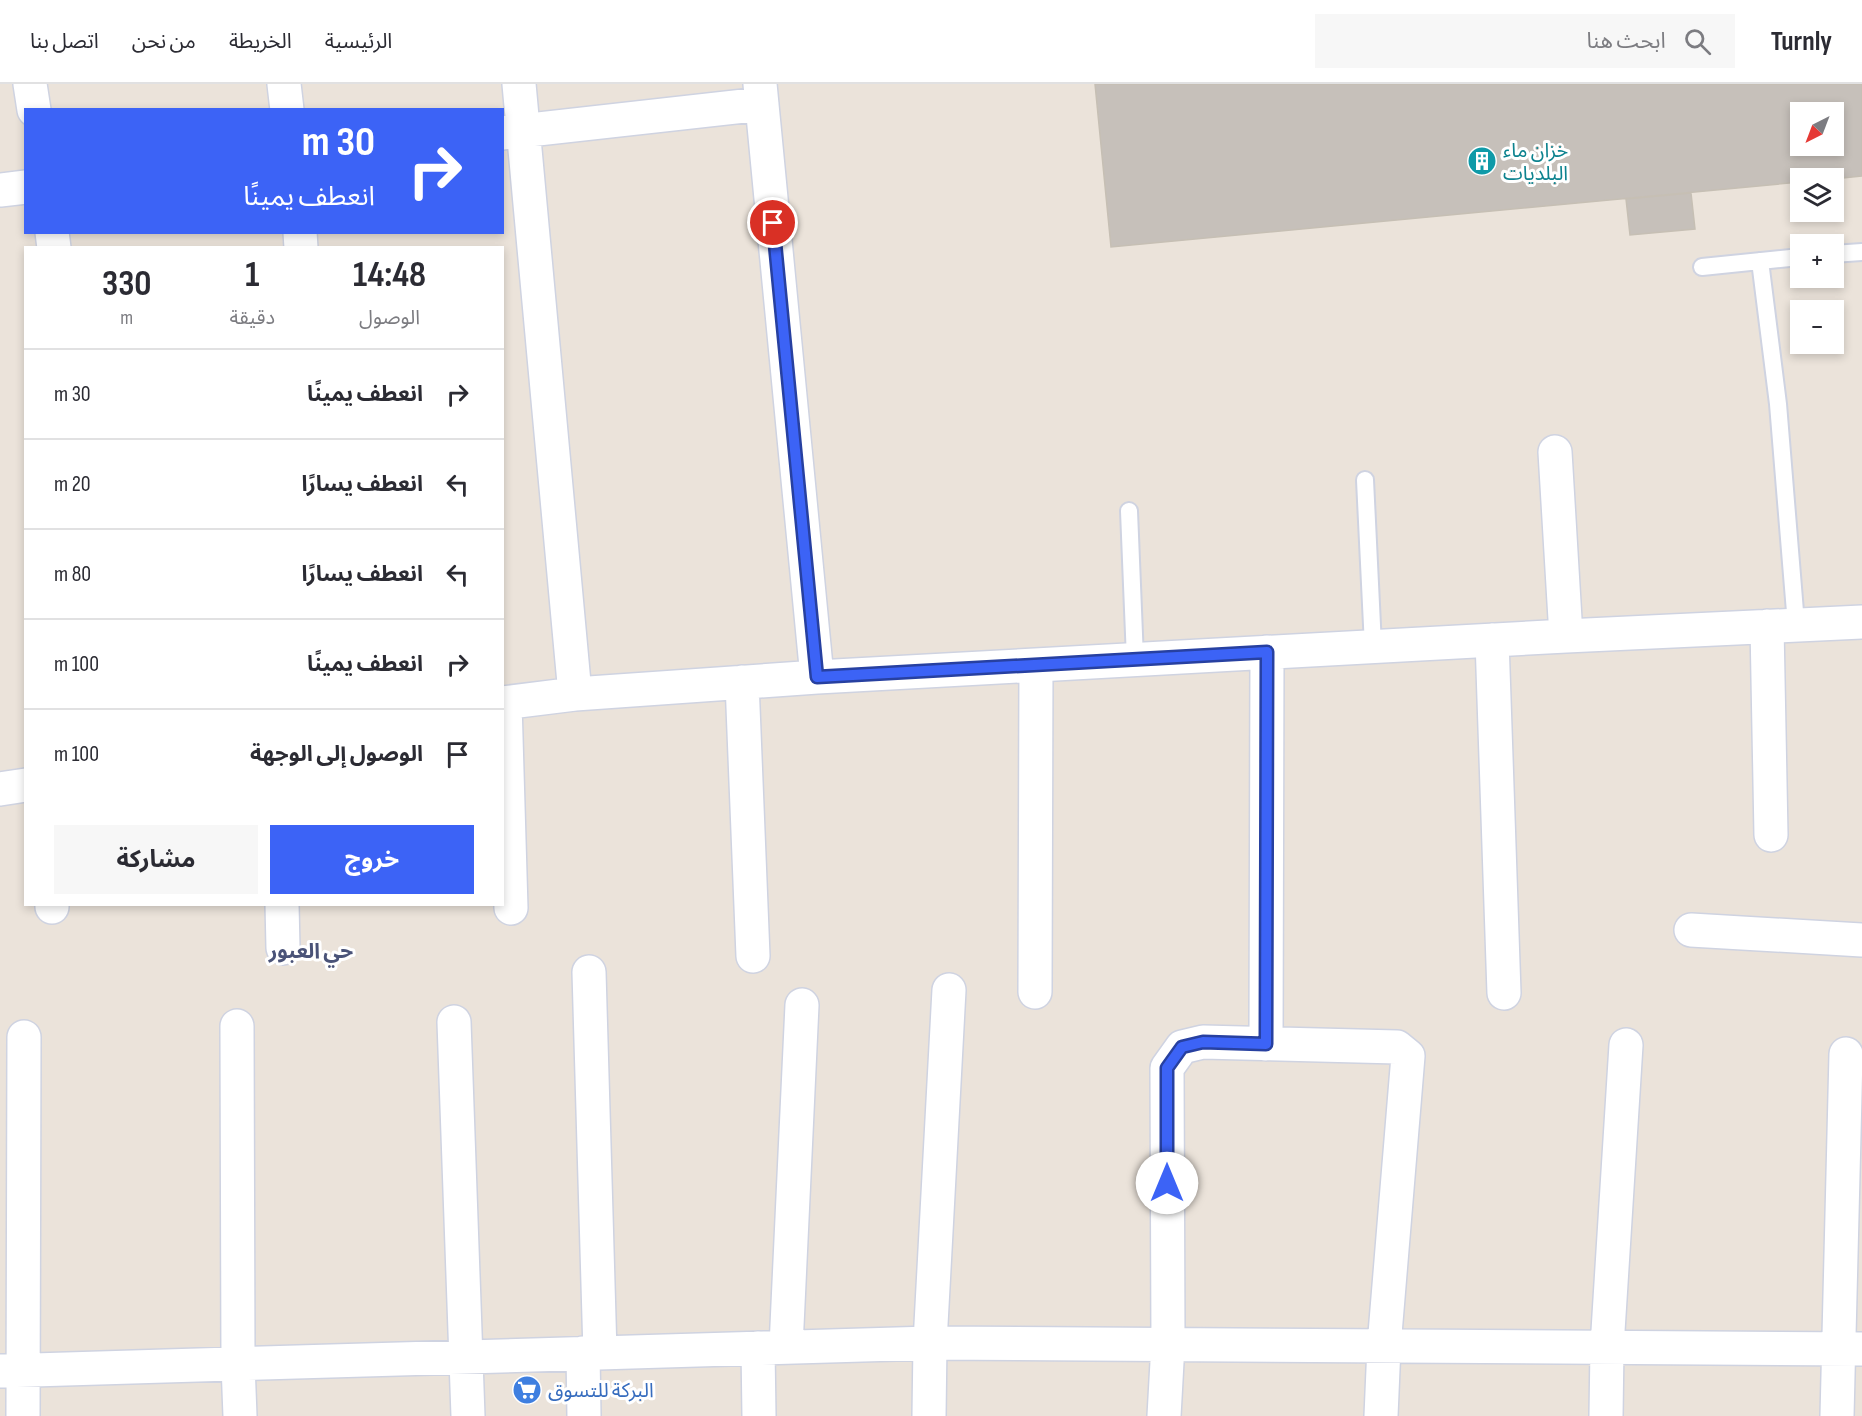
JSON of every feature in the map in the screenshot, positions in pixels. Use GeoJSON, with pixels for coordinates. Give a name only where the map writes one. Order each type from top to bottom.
{"type":"FeatureCollection","features":[{"type":"Feature","properties":{"kind":"street"},"geometry":{"type":"LineString","coordinates":[[30,84],[34,108]]}},
{"type":"Feature","properties":{"kind":"street"},"geometry":{"type":"LineString","coordinates":[[284,84],[287,108]]}},
{"type":"Feature","properties":{"kind":"street"},"geometry":{"type":"LineString","coordinates":[[519,84],[513,132],[576,694]]}},
{"type":"Feature","properties":{"kind":"street"},"geometry":{"type":"LineString","coordinates":[[513,132],[761,94],[817,677]]}},
{"type":"Feature","properties":{"kind":"street"},"geometry":{"type":"LineString","coordinates":[[0,190],[24,187]]}},
{"type":"Feature","properties":{"kind":"street"},"geometry":{"type":"LineString","coordinates":[[1555,452],[1566,636]]}},
{"type":"Feature","properties":{"kind":"street"},"geometry":{"type":"LineString","coordinates":[[511,908],[504,703],[576,694],[817,677],[1862,622]]}},
{"type":"Feature","properties":{"kind":"street"},"geometry":{"type":"LineString","coordinates":[[1771,835],[1781,625]]}},
{"type":"Feature","properties":{"kind":"street"},"geometry":{"type":"LineString","coordinates":[[1492,640],[1504,993]]}},
{"type":"Feature","properties":{"kind":"street"},"geometry":{"type":"LineString","coordinates":[[1266,1044],[1267,652]]}},
{"type":"Feature","properties":{"kind":"street"},"geometry":{"type":"LineString","coordinates":[[1035,992],[1036,665]]}},
{"type":"Feature","properties":{"kind":"street"},"geometry":{"type":"LineString","coordinates":[[742,682],[753,956]]}},
{"type":"Feature","properties":{"kind":"street"},"geometry":{"type":"LineString","coordinates":[[0,789],[24,785]]}},
{"type":"Feature","properties":{"kind":"street"},"geometry":{"type":"LineString","coordinates":[[282,906],[283,948]]}},
{"type":"Feature","properties":{"kind":"street"},"geometry":{"type":"LineString","coordinates":[[1691,930],[1862,940]]}},
{"type":"Feature","properties":{"kind":"street"},"geometry":{"type":"LineString","coordinates":[[584,1416],[592,1353],[589,972]]}},
{"type":"Feature","properties":{"kind":"street"},"geometry":{"type":"LineString","coordinates":[[929,1416],[930,1343],[949,990]]}},
{"type":"Feature","properties":{"kind":"street"},"geometry":{"type":"LineString","coordinates":[[759,1416],[772,1347],[802,1005]]}},
{"type":"Feature","properties":{"kind":"street"},"geometry":{"type":"LineString","coordinates":[[454,1022],[468,1416]]}},
{"type":"Feature","properties":{"kind":"street"},"geometry":{"type":"LineString","coordinates":[[237,1026],[240,1416]]}},
{"type":"Feature","properties":{"kind":"street"},"geometry":{"type":"LineString","coordinates":[[23,1416],[12,1371],[24,1037]]}},
{"type":"Feature","properties":{"kind":"street"},"geometry":{"type":"LineString","coordinates":[[1164,1416],[1168,1344],[1167,1068],[1182,1047],[1203,1042],[1397,1047],[1408,1056],[1384,1346],[1381,1416]]}},
{"type":"Feature","properties":{"kind":"street"},"geometry":{"type":"LineString","coordinates":[[1606,1416],[1607,1347],[1626,1045]]}},
{"type":"Feature","properties":{"kind":"street"},"geometry":{"type":"LineString","coordinates":[[1837,1416],[1850,1349],[1846,1054]]}},
{"type":"Feature","properties":{"kind":"street"},"geometry":{"type":"LineString","coordinates":[[12,1371],[930,1343],[1850,1349]]}},
{"type":"Feature","properties":{"kind":"lane"},"geometry":{"type":"LineString","coordinates":[[1844,253],[1862,252]]}},
{"type":"Feature","properties":{"kind":"lane"},"geometry":{"type":"LineString","coordinates":[[1702,267],[1790,258]]}},
{"type":"Feature","properties":{"kind":"lane"},"geometry":{"type":"LineString","coordinates":[[1760,261],[1778,404],[1781,625]]}},
{"type":"Feature","properties":{"kind":"lane"},"geometry":{"type":"LineString","coordinates":[[1365,480],[1373,646]]}},
{"type":"Feature","properties":{"kind":"lane"},"geometry":{"type":"LineString","coordinates":[[1129,511],[1135,659]]}},
{"type":"Feature","properties":{"kind":"building","name":"خزان ماء البلديات"},"geometry":{"type":"Polygon","coordinates":[[[1095,84],[1862,84],[1862,176],[1844,178],[1844,168],[1790,168],[1790,183],[1111,247],[1095,84]]]}},
{"type":"Feature","properties":{"kind":"building"},"geometry":{"type":"Polygon","coordinates":[[[1691,193],[1695,229],[1630,235],[1626,199],[1691,193]]]}},
{"type":"Feature","properties":{"kind":"place","name":"خزان ماء البلديات"},"geometry":{"type":"Point","coordinates":[1482,161]}},
{"type":"Feature","properties":{"kind":"place","name":"البركة للتسوق"},"geometry":{"type":"Point","coordinates":[527,1390]}},
{"type":"Feature","properties":{"kind":"district","name":"حي العبور"},"geometry":{"type":"Point","coordinates":[311,951]}},
{"type":"Feature","properties":{"kind":"route"},"geometry":{"type":"LineString","coordinates":[[773,223],[817,677],[1267,652],[1266,1044],[1203,1042],[1182,1047],[1167,1068],[1167,1183]]}}]}
